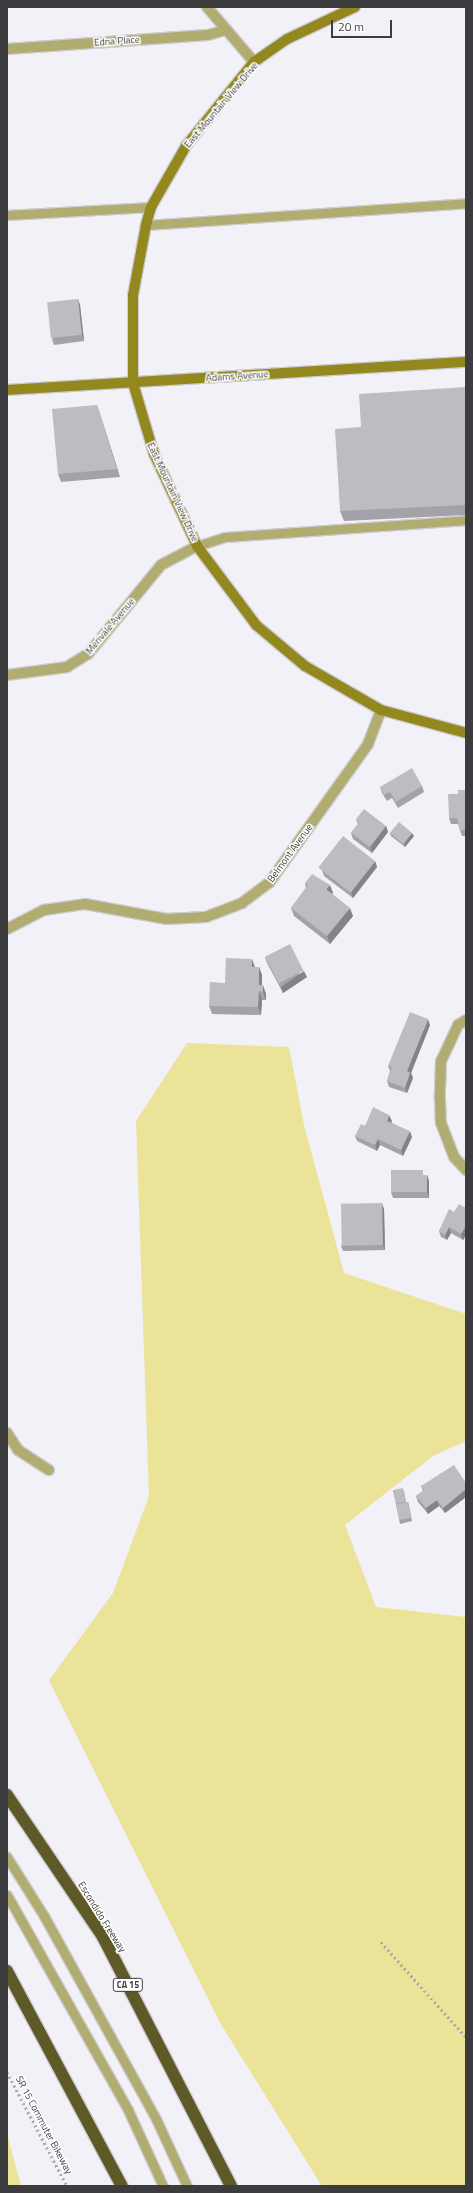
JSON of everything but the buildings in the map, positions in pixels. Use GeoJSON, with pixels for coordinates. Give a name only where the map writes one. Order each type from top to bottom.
{"type":"FeatureCollection","features":[{"type":"Feature","properties":{"kind":"highway","name":"Escondido Freeway"},"geometry":{"type":"LineString","coordinates":[[7,1795],[103,1937],[231,2186]]}},
{"type":"Feature","properties":{"kind":"highway"},"geometry":{"type":"LineString","coordinates":[[7,1970],[122,2186]]}},
{"type":"Feature","properties":{"kind":"street"},"geometry":{"type":"LineString","coordinates":[[207,7],[254,62]]}},
{"type":"Feature","properties":{"kind":"street","name":"East Mountain View Drive"},"geometry":{"type":"LineString","coordinates":[[355,7],[287,39],[254,62],[186,146],[151,207],[146,225],[133,295],[133,383],[154,454],[197,546],[256,625],[305,666],[381,710],[466,733]]}},
{"type":"Feature","properties":{"kind":"street","name":"Edna Place"},"geometry":{"type":"LineString","coordinates":[[7,49],[208,35],[226,30]]}},
{"type":"Feature","properties":{"kind":"street","name":"Adams Avenue"},"geometry":{"type":"LineString","coordinates":[[7,390],[466,362]]}},
{"type":"Feature","properties":{"kind":"street","name":"Merivale Avenue"},"geometry":{"type":"LineString","coordinates":[[7,675],[67,667],[88,654],[161,565],[197,546]]}},
{"type":"Feature","properties":{"kind":"street","name":"Belmont Avenue"},"geometry":{"type":"LineString","coordinates":[[7,929],[44,910],[86,904],[166,919],[206,917],[242,903],[269,883],[368,744],[381,710]]}},
{"type":"Feature","properties":{"kind":"street"},"geometry":{"type":"LineString","coordinates":[[466,1020],[458,1025],[441,1061],[440,1099],[441,1123],[454,1157],[466,1170]]}},
{"type":"Feature","properties":{"kind":"street"},"geometry":{"type":"LineString","coordinates":[[7,1433],[18,1450],[49,1470]]}},
{"type":"Feature","properties":{"kind":"lane"},"geometry":{"type":"LineString","coordinates":[[146,225],[466,203]]}},
{"type":"Feature","properties":{"kind":"lane"},"geometry":{"type":"LineString","coordinates":[[7,215],[151,207]]}},
{"type":"Feature","properties":{"kind":"lane"},"geometry":{"type":"LineString","coordinates":[[197,546],[224,537],[466,520]]}},
{"type":"Feature","properties":{"kind":"lane"},"geometry":{"type":"LineString","coordinates":[[7,1857],[44,1916],[156,2119],[187,2186]]}},
{"type":"Feature","properties":{"kind":"lane"},"geometry":{"type":"LineString","coordinates":[[7,1895],[128,2110],[163,2186]]}},
{"type":"Feature","properties":{"kind":"path"},"geometry":{"type":"LineString","coordinates":[[381,1942],[466,2037]]}},
{"type":"Feature","properties":{"kind":"path","name":"SR 15 Commuter Bikeway"},"geometry":{"type":"LineString","coordinates":[[7,2072],[67,2186]]}},
{"type":"Feature","properties":{"kind":"shaded area"},"geometry":{"type":"Polygon","coordinates":[[[187,1043],[289,1047],[304,1125],[344,1273],[466,1314],[466,1441],[433,1456],[345,1525],[376,1607],[466,1617],[466,2186],[322,2186],[220,2023],[49,1680],[113,1593],[149,1496],[136,1121],[187,1043]]]}},
{"type":"Feature","properties":{"kind":"shaded area"},"geometry":{"type":"Polygon","coordinates":[[[7,2134],[21,2186],[7,2186],[7,2134]]]}}]}
